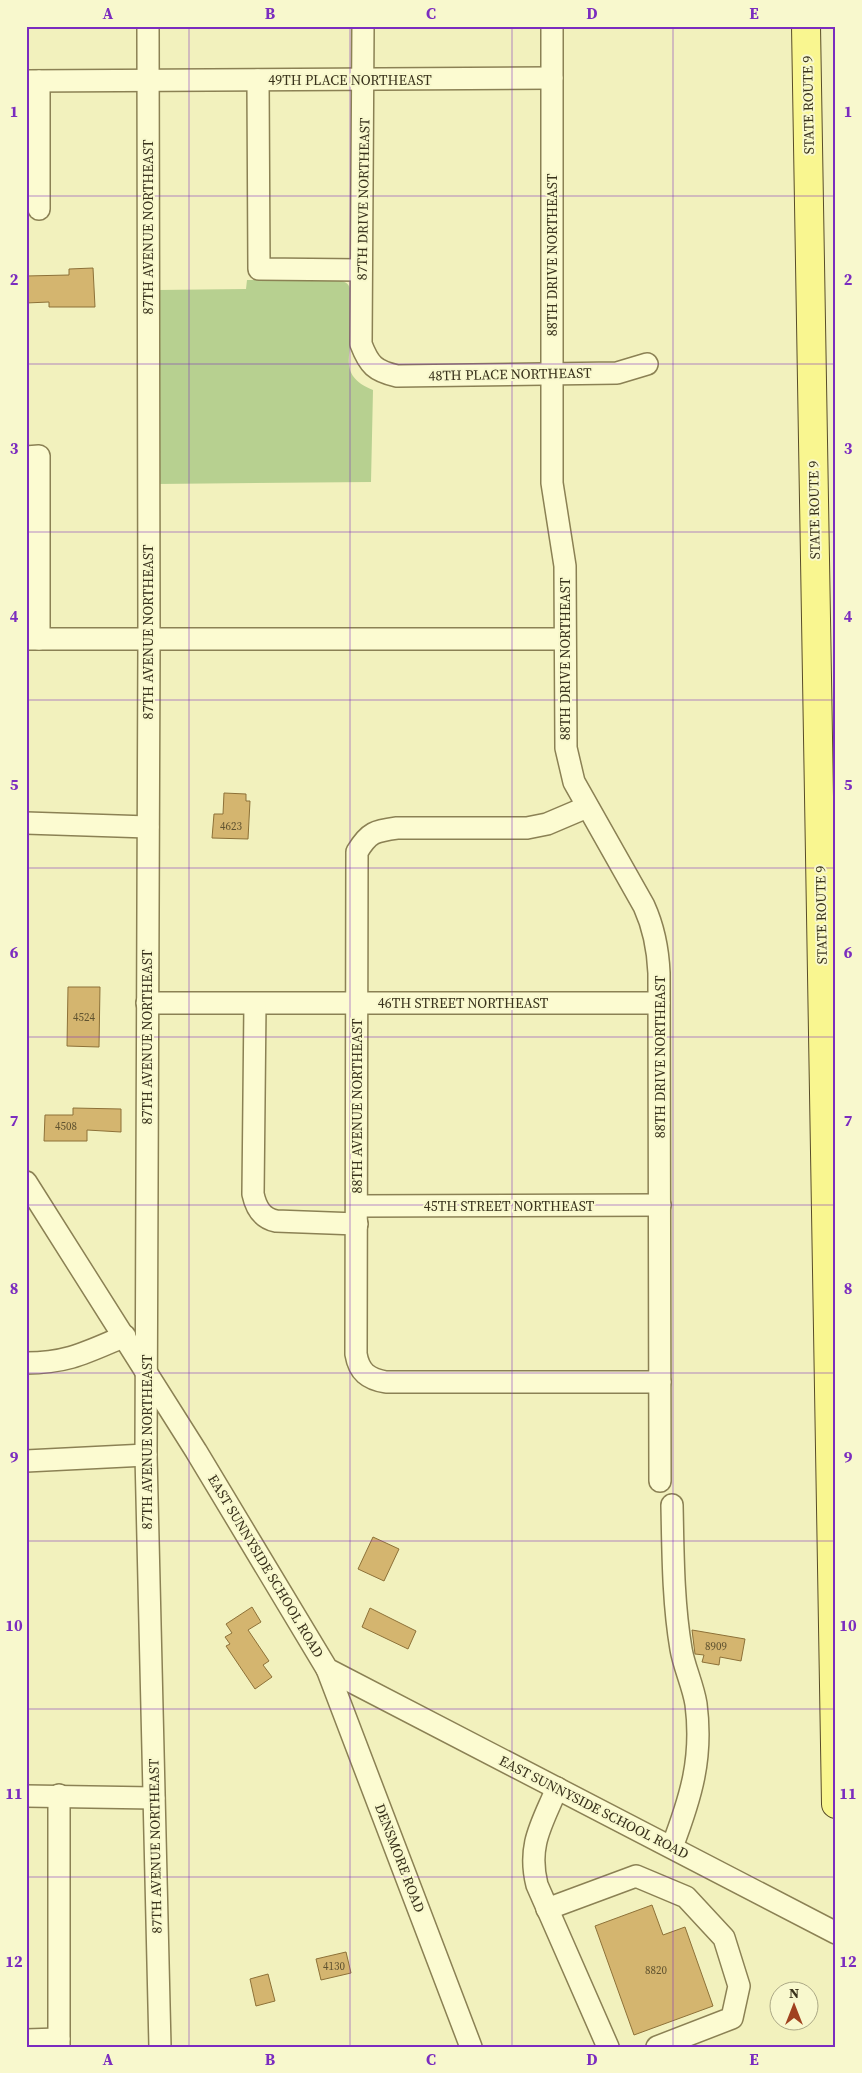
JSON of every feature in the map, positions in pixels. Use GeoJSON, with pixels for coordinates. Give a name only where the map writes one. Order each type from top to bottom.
{"type":"FeatureCollection","features":[{"type":"Feature","properties":{"kind":"main road","name":"STATE ROUTE 9"},"geometry":{"type":"LineString","coordinates":[[806,26],[836,1804]]}},
{"type":"Feature","properties":{"kind":"street","name":"87TH AVENUE NORTHEAST"},"geometry":{"type":"LineString","coordinates":[[148,26],[149,640],[146,1454],[160,2047]]}},
{"type":"Feature","properties":{"kind":"street","name":"87TH DRIVE NORTHEAST"},"geometry":{"type":"LineString","coordinates":[[364,26],[361,344],[367,359],[374,367]]}},
{"type":"Feature","properties":{"kind":"street","name":"88TH DRIVE NORTHEAST"},"geometry":{"type":"LineString","coordinates":[[552,26],[552,483],[565,566],[566,748],[574,782],[644,906],[658,947],[660,1481]]}},
{"type":"Feature","properties":{"kind":"street","name":"49TH PLACE NORTHEAST"},"geometry":{"type":"LineString","coordinates":[[33,81],[552,78]]}},
{"type":"Feature","properties":{"kind":"street"},"geometry":{"type":"LineString","coordinates":[[258,80],[259,269],[362,270]]}},
{"type":"Feature","properties":{"kind":"street"},"geometry":{"type":"LineString","coordinates":[[33,81],[39,209]]}},
{"type":"Feature","properties":{"kind":"street","name":"48TH PLACE NORTHEAST"},"geometry":{"type":"LineString","coordinates":[[374,367],[385,373],[397,376],[617,373],[648,364]]}},
{"type":"Feature","properties":{"kind":"street"},"geometry":{"type":"LineString","coordinates":[[33,457],[33,639],[564,639]]}},
{"type":"Feature","properties":{"kind":"street","name":"88TH AVENUE NORTHEAST"},"geometry":{"type":"LineString","coordinates":[[587,807],[547,824],[527,828],[397,828],[377,831],[365,838],[357,852],[356,1354],[358,1364],[364,1374],[374,1380],[386,1382],[660,1382]]}},
{"type":"Feature","properties":{"kind":"street"},"geometry":{"type":"LineString","coordinates":[[26,823],[148,827]]}},
{"type":"Feature","properties":{"kind":"street","name":"46TH STREET NORTHEAST"},"geometry":{"type":"LineString","coordinates":[[147,1003],[659,1003]]}},
{"type":"Feature","properties":{"kind":"street","name":"45TH STREET NORTHEAST"},"geometry":{"type":"LineString","coordinates":[[255,1004],[253,1194],[255,1204],[267,1219],[276,1221],[357,1215],[660,1205]]}},
{"type":"Feature","properties":{"kind":"street","name":"EAST SUNNYSIDE SCHOOL ROAD"},"geometry":{"type":"LineString","coordinates":[[26,1182],[201,1459],[328,1669],[836,1933]]}},
{"type":"Feature","properties":{"kind":"street"},"geometry":{"type":"LineString","coordinates":[[26,1362],[52,1362],[73,1358],[124,1336]]}},
{"type":"Feature","properties":{"kind":"street"},"geometry":{"type":"LineString","coordinates":[[26,1461],[146,1454]]}},
{"type":"Feature","properties":{"kind":"street"},"geometry":{"type":"LineString","coordinates":[[672,1505],[673,1578],[681,1650],[696,1702],[698,1736],[696,1768],[686,1810],[672,1848]]}},
{"type":"Feature","properties":{"kind":"street","name":"DENSMORE ROAD"},"geometry":{"type":"LineString","coordinates":[[328,1669],[471,2047]]}},
{"type":"Feature","properties":{"kind":"street"},"geometry":{"type":"LineString","coordinates":[[557,1788],[534,1843],[533,1868],[537,1885],[547,1909],[608,2047]]}},
{"type":"Feature","properties":{"kind":"street"},"geometry":{"type":"LineString","coordinates":[[26,1796],[59,1795],[154,1798]]}},
{"type":"Feature","properties":{"kind":"street"},"geometry":{"type":"LineString","coordinates":[[26,2040],[59,2043],[59,1795]]}},
{"type":"Feature","properties":{"kind":"street"},"geometry":{"type":"LineString","coordinates":[[547,1909],[636,1876],[686,1897],[724,1938],[739,1986],[732,2018],[657,2047]]}},
{"type":"Feature","properties":{"kind":"green space"},"geometry":{"type":"Polygon","coordinates":[[[247,280],[336,280],[348,284],[353,319],[349,354],[350,369],[352,375],[357,380],[373,390],[371,482],[157,484],[157,290],[246,289],[247,280]]]}},
{"type":"Feature","properties":{"kind":"building"},"geometry":{"type":"Polygon","coordinates":[[[93,268],[95,307],[49,307],[49,302],[26,303],[26,276],[69,275],[69,269],[93,268]]]}},
{"type":"Feature","properties":{"kind":"building"},"geometry":{"type":"Polygon","coordinates":[[[224,793],[246,794],[246,801],[250,801],[248,839],[212,838],[214,814],[223,814],[224,793]]]}},
{"type":"Feature","properties":{"kind":"building"},"geometry":{"type":"Polygon","coordinates":[[[68,987],[100,987],[99,1047],[67,1046],[68,987]]]}},
{"type":"Feature","properties":{"kind":"building"},"geometry":{"type":"Polygon","coordinates":[[[73,1108],[121,1109],[121,1132],[87,1130],[87,1141],[44,1141],[45,1115],[73,1115],[73,1108]]]}},
{"type":"Feature","properties":{"kind":"building"},"geometry":{"type":"Polygon","coordinates":[[[373,1537],[399,1549],[384,1581],[358,1569],[373,1537]]]}},
{"type":"Feature","properties":{"kind":"building"},"geometry":{"type":"Polygon","coordinates":[[[252,1607],[261,1622],[248,1630],[269,1661],[263,1665],[272,1677],[255,1689],[226,1646],[230,1644],[225,1637],[232,1633],[226,1624],[252,1607]]]}},
{"type":"Feature","properties":{"kind":"building"},"geometry":{"type":"Polygon","coordinates":[[[370,1608],[416,1631],[408,1649],[362,1627],[370,1608]]]}},
{"type":"Feature","properties":{"kind":"building"},"geometry":{"type":"Polygon","coordinates":[[[692,1630],[745,1639],[741,1661],[720,1657],[719,1665],[702,1662],[704,1655],[695,1654],[692,1630]]]}},
{"type":"Feature","properties":{"kind":"building"},"geometry":{"type":"Polygon","coordinates":[[[652,1905],[663,1935],[685,1927],[713,2006],[634,2035],[595,1926],[652,1905]]]}},
{"type":"Feature","properties":{"kind":"building"},"geometry":{"type":"Polygon","coordinates":[[[346,1952],[351,1973],[321,1980],[316,1959],[346,1952]]]}},
{"type":"Feature","properties":{"kind":"building"},"geometry":{"type":"Polygon","coordinates":[[[268,1974],[275,2001],[256,2006],[250,1979],[268,1974]]]}}]}
